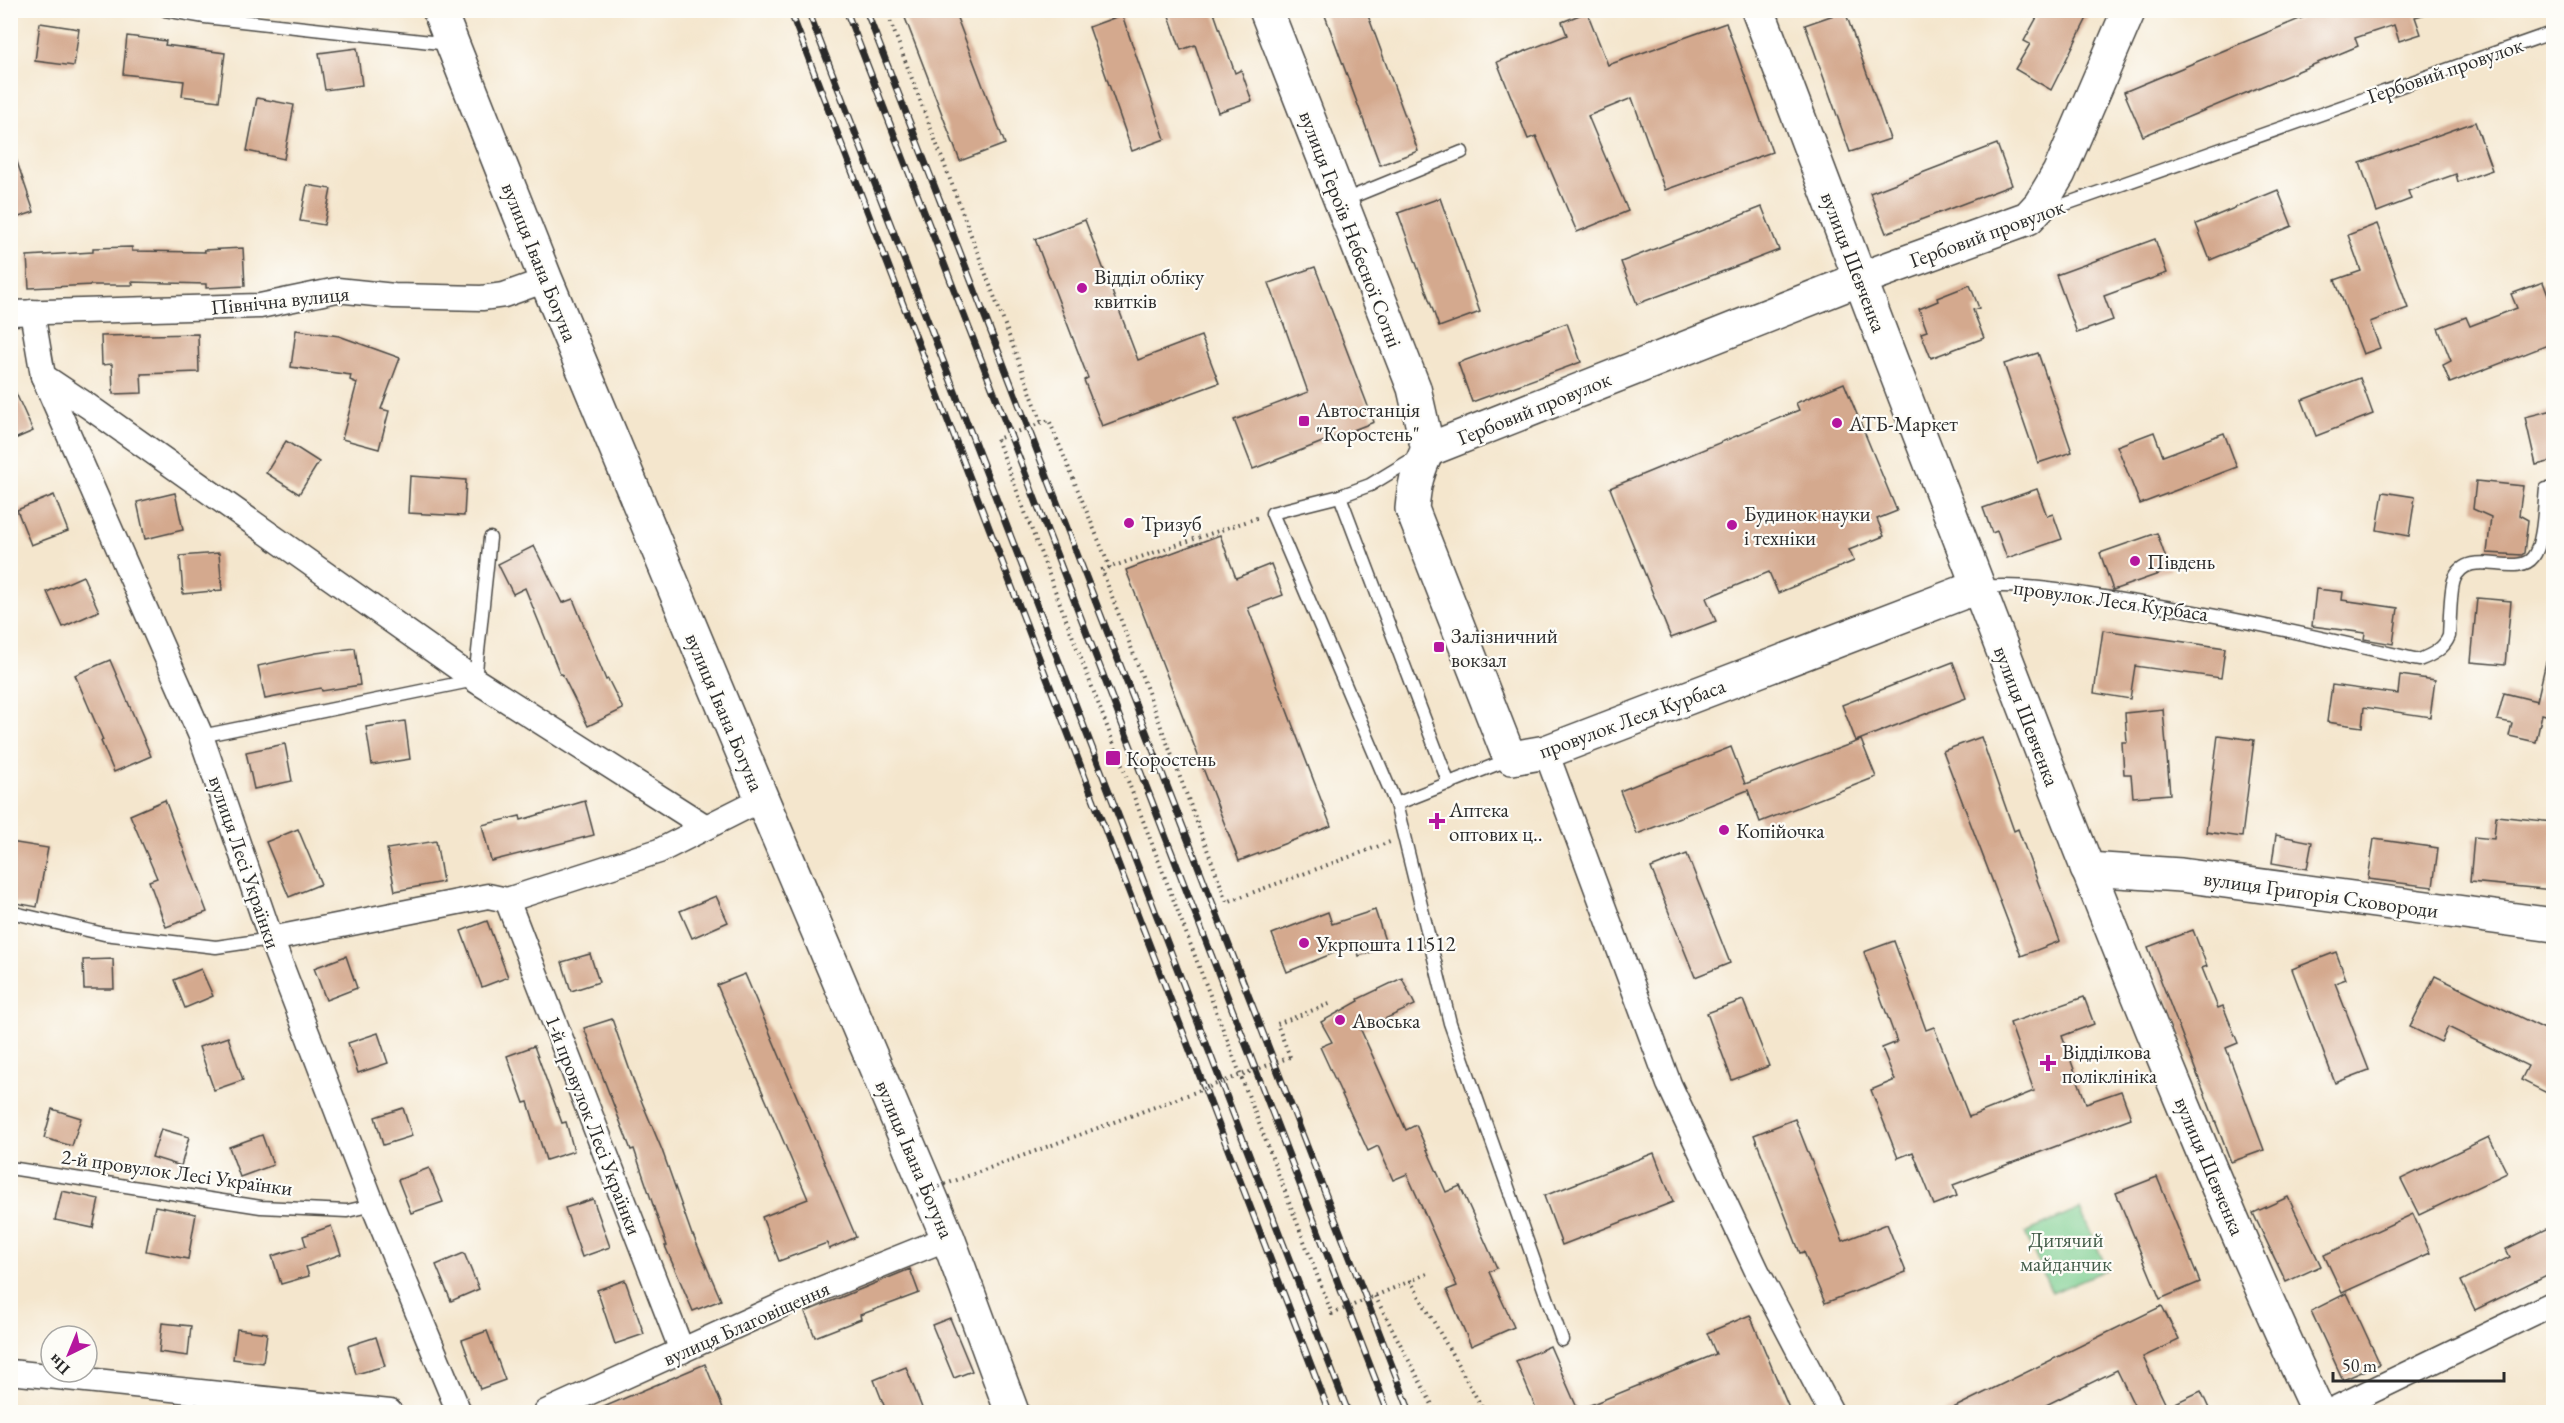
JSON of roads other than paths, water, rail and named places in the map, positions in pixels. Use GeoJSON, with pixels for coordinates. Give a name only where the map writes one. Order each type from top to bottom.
{"type":"FeatureCollection","features":[{"type":"Feature","properties":{"kind":"street","name":"вулиця Івана Богуна"},"geometry":{"type":"LineString","coordinates":[[439,10],[546,280],[762,800],[948,1238],[1012,1413]]}},
{"type":"Feature","properties":{"kind":"street","name":"вулиця Героїв Небесної Сотні"},"geometry":{"type":"LineString","coordinates":[[1266,10],[1414,388],[1428,450]]}},
{"type":"Feature","properties":{"kind":"street","name":"вулиця Шевченка"},"geometry":{"type":"LineString","coordinates":[[1758,10],[1977,587],[2088,869],[2222,1197],[2318,1413]]}},
{"type":"Feature","properties":{"kind":"street"},"geometry":{"type":"LineString","coordinates":[[2028,218],[2040,205],[2059,173],[2129,10]]}},
{"type":"Feature","properties":{"kind":"street","name":"Гербовий провулок"},"geometry":{"type":"LineString","coordinates":[[1428,450],[1860,279],[2028,218]]}},
{"type":"Feature","properties":{"kind":"street","name":"Північна вулиця"},"geometry":{"type":"LineString","coordinates":[[21,313],[260,306],[337,290],[394,296],[482,298],[504,295],[546,280]]}},
{"type":"Feature","properties":{"kind":"street","name":"вулиця Лесі Українки"},"geometry":{"type":"LineString","coordinates":[[21,313],[43,376],[201,736],[271,939],[373,1205],[459,1413]]}},
{"type":"Feature","properties":{"kind":"street"},"geometry":{"type":"LineString","coordinates":[[43,376],[88,405],[475,680],[706,827]]}},
{"type":"Feature","properties":{"kind":"street"},"geometry":{"type":"LineString","coordinates":[[1428,450],[1419,467],[1412,509],[1506,749],[1529,755],[1669,1084],[1757,1271],[1832,1413]]}},
{"type":"Feature","properties":{"kind":"street","name":"провулок Леся Курбаса"},"geometry":{"type":"LineString","coordinates":[[1529,755],[1977,587]]}},
{"type":"Feature","properties":{"kind":"street"},"geometry":{"type":"LineString","coordinates":[[271,939],[488,896],[507,900],[659,851],[762,800]]}},
{"type":"Feature","properties":{"kind":"street","name":"вулиця Григорія Сковороди"},"geometry":{"type":"LineString","coordinates":[[2088,869],[2181,875],[2553,925]]}},
{"type":"Feature","properties":{"kind":"street","name":"1-й провулок Лесі Українки"},"geometry":{"type":"LineString","coordinates":[[507,900],[682,1351]]}},
{"type":"Feature","properties":{"kind":"street","name":"вулиця Благовіщення"},"geometry":{"type":"LineString","coordinates":[[552,1411],[791,1301],[948,1238]]}},
{"type":"Feature","properties":{"kind":"street"},"geometry":{"type":"LineString","coordinates":[[2328,1413],[2553,1303]]}},
{"type":"Feature","properties":{"kind":"street"},"geometry":{"type":"LineString","coordinates":[[10,1372],[390,1413]]}},
{"type":"Feature","properties":{"kind":"lane"},"geometry":{"type":"LineString","coordinates":[[165,10],[205,17],[453,45]]}},
{"type":"Feature","properties":{"kind":"lane","name":"Гербовий провулок"},"geometry":{"type":"LineString","coordinates":[[2028,218],[2553,32]]}},
{"type":"Feature","properties":{"kind":"lane"},"geometry":{"type":"LineString","coordinates":[[1341,201],[1462,152]]}},
{"type":"Feature","properties":{"kind":"lane"},"geometry":{"type":"LineString","coordinates":[[1428,450],[1370,485],[1340,496],[1272,513],[1396,804],[1450,1023],[1562,1340]]}},
{"type":"Feature","properties":{"kind":"lane","name":"провулок Леся Курбаса"},"geometry":{"type":"LineString","coordinates":[[1977,587],[2013,584],[2209,614],[2419,660],[2446,644],[2449,636],[2454,579],[2464,567],[2476,563],[2520,565],[2533,559],[2538,546],[2546,489],[2553,489]]}},
{"type":"Feature","properties":{"kind":"lane"},"geometry":{"type":"LineString","coordinates":[[1340,496],[1449,784]]}},
{"type":"Feature","properties":{"kind":"lane"},"geometry":{"type":"LineString","coordinates":[[201,736],[475,680],[490,538]]}},
{"type":"Feature","properties":{"kind":"lane"},"geometry":{"type":"LineString","coordinates":[[1396,804],[1529,755]]}},
{"type":"Feature","properties":{"kind":"lane"},"geometry":{"type":"LineString","coordinates":[[10,912],[104,934],[216,947],[271,939]]}},
{"type":"Feature","properties":{"kind":"lane","name":"2-й провулок Лесі Українки"},"geometry":{"type":"LineString","coordinates":[[10,1168],[261,1207],[347,1211],[373,1205]]}},
{"type":"Feature","properties":{"kind":"railway"},"geometry":{"type":"LineString","coordinates":[[790,10],[1329,1412]]}},
{"type":"Feature","properties":{"kind":"railway"},"geometry":{"type":"LineString","coordinates":[[808,10],[1348,1412]]}},
{"type":"Feature","properties":{"kind":"railway"},"geometry":{"type":"LineString","coordinates":[[846,10],[1388,1412]]}},
{"type":"Feature","properties":{"kind":"railway"},"geometry":{"type":"LineString","coordinates":[[866,10],[1410,1412]]}},
{"type":"Feature","properties":{"kind":"place","name":"Відділ обліку квитків"},"geometry":{"type":"Point","coordinates":[1082,288]}},
{"type":"Feature","properties":{"kind":"place","name":"Автостанція \"Коростень\""},"geometry":{"type":"Point","coordinates":[1304,421]}},
{"type":"Feature","properties":{"kind":"place","name":"АТБ-Маркет"},"geometry":{"type":"Point","coordinates":[1837,423]}},
{"type":"Feature","properties":{"kind":"place","name":"Тризуб"},"geometry":{"type":"Point","coordinates":[1129,523]}},
{"type":"Feature","properties":{"kind":"place","name":"Будинок науки і техніки"},"geometry":{"type":"Point","coordinates":[1732,525]}},
{"type":"Feature","properties":{"kind":"place","name":"Південь"},"geometry":{"type":"Point","coordinates":[2135,561]}},
{"type":"Feature","properties":{"kind":"place","name":"Залізничний вокзал"},"geometry":{"type":"Point","coordinates":[1439,647]}},
{"type":"Feature","properties":{"kind":"place","name":"Коростень"},"geometry":{"type":"Point","coordinates":[1113,758]}},
{"type":"Feature","properties":{"kind":"place","name":"Аптека оптових ц‥"},"geometry":{"type":"Point","coordinates":[1437,821]}},
{"type":"Feature","properties":{"kind":"place","name":"Копійочка"},"geometry":{"type":"Point","coordinates":[1724,830]}},
{"type":"Feature","properties":{"kind":"place","name":"Укрпошта 11512"},"geometry":{"type":"Point","coordinates":[1304,943]}},
{"type":"Feature","properties":{"kind":"place","name":"Авоська"},"geometry":{"type":"Point","coordinates":[1340,1020]}},
{"type":"Feature","properties":{"kind":"place","name":"Відділкова поліклініка"},"geometry":{"type":"Point","coordinates":[2048,1063]}},
{"type":"Feature","properties":{"kind":"park label","name":"Дитячий майданчик"},"geometry":{"type":"Point","coordinates":[2066,1251]}}]}
